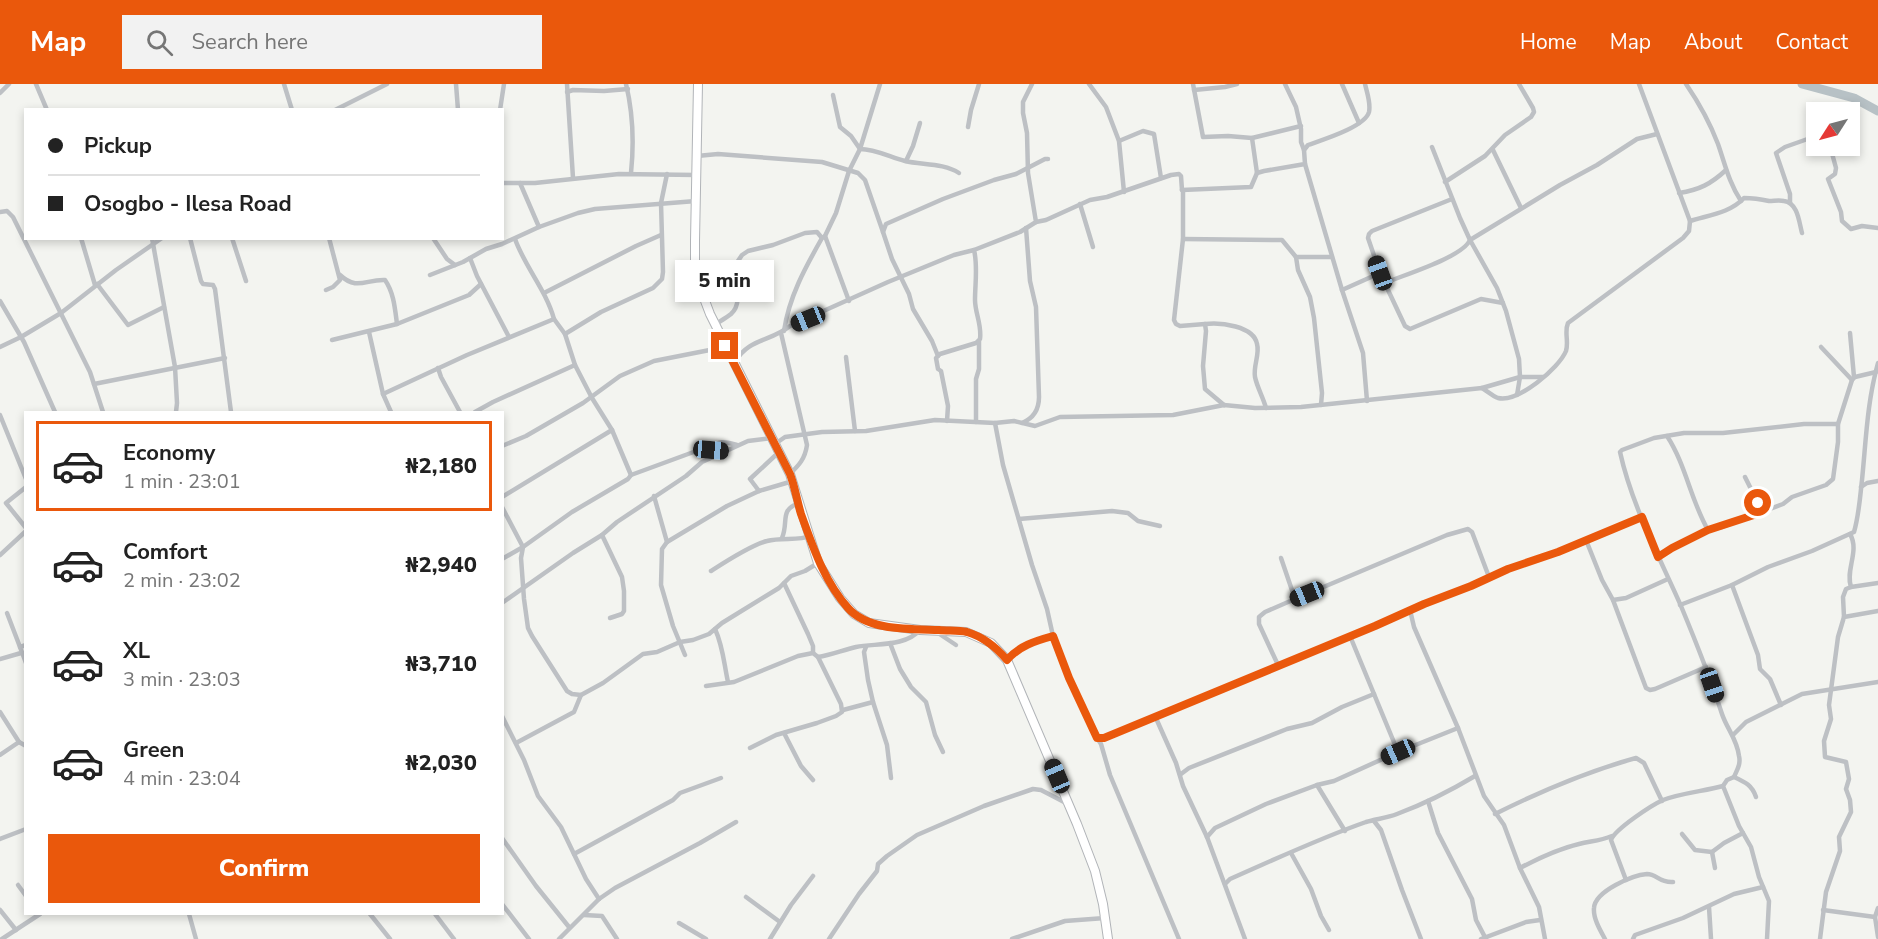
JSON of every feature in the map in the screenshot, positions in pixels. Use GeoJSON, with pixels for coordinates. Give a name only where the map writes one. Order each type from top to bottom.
{"type":"FeatureCollection","features":[{"type":"Feature","properties":{"kind":"main road"},"geometry":{"type":"LineString","coordinates":[[698,84],[695,264],[703,297],[715,326],[792,478],[818,563],[849,610],[860,618],[876,625],[966,632],[982,638],[998,649],[1007,660],[1095,872],[1108,939]]}},
{"type":"Feature","properties":{"kind":"street"},"geometry":{"type":"LineString","coordinates":[[0,93],[9,84]]}},
{"type":"Feature","properties":{"kind":"street"},"geometry":{"type":"LineString","coordinates":[[36,84],[46,108]]}},
{"type":"Feature","properties":{"kind":"street"},"geometry":{"type":"LineString","coordinates":[[284,84],[291,108]]}},
{"type":"Feature","properties":{"kind":"street"},"geometry":{"type":"LineString","coordinates":[[339,108],[387,84]]}},
{"type":"Feature","properties":{"kind":"street"},"geometry":{"type":"LineString","coordinates":[[456,84],[458,108]]}},
{"type":"Feature","properties":{"kind":"street"},"geometry":{"type":"LineString","coordinates":[[500,108],[504,84]]}},
{"type":"Feature","properties":{"kind":"street"},"geometry":{"type":"LineString","coordinates":[[567,84],[573,178]]}},
{"type":"Feature","properties":{"kind":"street"},"geometry":{"type":"LineString","coordinates":[[685,655],[661,585],[663,549],[667,542],[727,506],[792,478],[806,455],[805,434],[783,332],[793,295],[836,213],[849,171],[860,149],[880,84]]}},
{"type":"Feature","properties":{"kind":"street"},"geometry":{"type":"LineString","coordinates":[[968,127],[979,84]]}},
{"type":"Feature","properties":{"kind":"street"},"geometry":{"type":"LineString","coordinates":[[1032,84],[1023,102],[1023,113],[1036,222]]}},
{"type":"Feature","properties":{"kind":"street"},"geometry":{"type":"LineString","coordinates":[[1089,84],[1106,107],[1119,141],[1124,192]]}},
{"type":"Feature","properties":{"kind":"street"},"geometry":{"type":"LineString","coordinates":[[1193,84],[1203,137],[1252,138],[1301,126]]}},
{"type":"Feature","properties":{"kind":"street"},"geometry":{"type":"LineString","coordinates":[[1194,90],[1237,84]]}},
{"type":"Feature","properties":{"kind":"street"},"geometry":{"type":"LineString","coordinates":[[1285,84],[1301,126],[1300,138],[1305,164],[1363,353],[1367,401]]}},
{"type":"Feature","properties":{"kind":"street"},"geometry":{"type":"LineString","coordinates":[[1342,84],[1359,123]]}},
{"type":"Feature","properties":{"kind":"street"},"geometry":{"type":"LineString","coordinates":[[1304,150],[1308,145],[1349,129],[1368,115],[1370,109],[1365,84]]}},
{"type":"Feature","properties":{"kind":"street"},"geometry":{"type":"LineString","coordinates":[[1445,182],[1493,150],[1506,135],[1531,117],[1534,112],[1519,84]]}},
{"type":"Feature","properties":{"kind":"street"},"geometry":{"type":"LineString","coordinates":[[1482,388],[1497,398],[1506,398],[1517,394],[1543,377],[1552,370],[1565,352],[1568,344],[1566,331],[1568,323],[1683,238],[1689,231],[1690,221],[1639,84]]}},
{"type":"Feature","properties":{"kind":"street"},"geometry":{"type":"LineString","coordinates":[[1686,84],[1708,121],[1732,188],[1741,201]]}},
{"type":"Feature","properties":{"kind":"street"},"geometry":{"type":"LineString","coordinates":[[567,92],[573,90],[604,91],[627,86],[633,151],[631,173]]}},
{"type":"Feature","properties":{"kind":"street"},"geometry":{"type":"LineString","coordinates":[[833,95],[840,127],[851,136],[860,149]]}},
{"type":"Feature","properties":{"kind":"street"},"geometry":{"type":"LineString","coordinates":[[906,161],[920,123]]}},
{"type":"Feature","properties":{"kind":"street"},"geometry":{"type":"LineString","coordinates":[[1119,141],[1143,131],[1154,134],[1161,178]]}},
{"type":"Feature","properties":{"kind":"street"},"geometry":{"type":"LineString","coordinates":[[1385,283],[1444,260],[1467,246],[1470,240],[1560,184],[1598,165],[1637,139],[1657,134]]}},
{"type":"Feature","properties":{"kind":"street"},"geometry":{"type":"LineString","coordinates":[[1182,190],[1247,188],[1253,184],[1257,173],[1252,138]]}},
{"type":"Feature","properties":{"kind":"street"},"geometry":{"type":"LineString","coordinates":[[1790,203],[1790,194],[1776,153],[1806,140]]}},
{"type":"Feature","properties":{"kind":"street"},"geometry":{"type":"LineString","coordinates":[[1432,147],[1470,240],[1485,263],[1503,303],[1519,358],[1520,377],[1517,394]]}},
{"type":"Feature","properties":{"kind":"street"},"geometry":{"type":"LineString","coordinates":[[860,149],[872,150],[906,161],[948,168],[960,173]]}},
{"type":"Feature","properties":{"kind":"street"},"geometry":{"type":"LineString","coordinates":[[1493,150],[1521,208]]}},
{"type":"Feature","properties":{"kind":"street"},"geometry":{"type":"LineString","coordinates":[[697,156],[718,153],[822,162],[858,173],[865,180],[892,259],[909,294],[913,309],[938,356],[937,365],[941,371],[948,406],[947,421]]}},
{"type":"Feature","properties":{"kind":"street"},"geometry":{"type":"LineString","coordinates":[[1833,156],[1835,174],[1828,179],[1841,212],[1842,222],[1851,229],[1862,226],[1878,228]]}},
{"type":"Feature","properties":{"kind":"street"},"geometry":{"type":"LineString","coordinates":[[883,232],[886,224],[943,199],[1016,174],[1048,159]]}},
{"type":"Feature","properties":{"kind":"street"},"geometry":{"type":"LineString","coordinates":[[1257,173],[1305,164]]}},
{"type":"Feature","properties":{"kind":"street"},"geometry":{"type":"LineString","coordinates":[[1679,193],[1697,190],[1714,181],[1726,170]]}},
{"type":"Feature","properties":{"kind":"street"},"geometry":{"type":"LineString","coordinates":[[504,183],[631,173],[697,175]]}},
{"type":"Feature","properties":{"kind":"street"},"geometry":{"type":"LineString","coordinates":[[565,334],[601,312],[653,288],[659,282],[663,272],[661,203],[667,174]]}},
{"type":"Feature","properties":{"kind":"street"},"geometry":{"type":"LineString","coordinates":[[734,364],[744,349],[901,277],[954,255],[974,250],[1090,200],[1107,197],[1179,174],[1183,191],[1183,239],[1174,320],[1180,326],[1227,324],[1251,332],[1258,346],[1254,370],[1255,379],[1266,408]]}},
{"type":"Feature","properties":{"kind":"street"},"geometry":{"type":"LineString","coordinates":[[520,183],[539,227]]}},
{"type":"Feature","properties":{"kind":"street"},"geometry":{"type":"LineString","coordinates":[[1690,221],[1726,211],[1744,198],[1758,198],[1790,203],[1796,210],[1802,233]]}},
{"type":"Feature","properties":{"kind":"street"},"geometry":{"type":"LineString","coordinates":[[1452,199],[1369,234],[1371,248],[1380,273],[1405,326],[1410,329],[1481,300],[1503,303]]}},
{"type":"Feature","properties":{"kind":"street"},"geometry":{"type":"LineString","coordinates":[[430,275],[561,218],[595,209],[696,201]]}},
{"type":"Feature","properties":{"kind":"street"},"geometry":{"type":"LineString","coordinates":[[1080,204],[1092,247]]}},
{"type":"Feature","properties":{"kind":"street"},"geometry":{"type":"LineString","coordinates":[[0,212],[7,211],[13,217],[24,239]]}},
{"type":"Feature","properties":{"kind":"street"},"geometry":{"type":"LineString","coordinates":[[1022,423],[1031,418],[1039,407],[1036,307],[1030,282],[1026,228]]}},
{"type":"Feature","properties":{"kind":"street"},"geometry":{"type":"LineString","coordinates":[[715,326],[732,313],[738,303],[734,267],[742,255],[805,233],[817,232],[823,237],[849,301]]}},
{"type":"Feature","properties":{"kind":"street"},"geometry":{"type":"LineString","coordinates":[[544,293],[661,235]]}},
{"type":"Feature","properties":{"kind":"street"},"geometry":{"type":"LineString","coordinates":[[515,239],[524,260],[544,293],[554,319],[565,334],[575,365],[612,430],[631,475]]}},
{"type":"Feature","properties":{"kind":"street"},"geometry":{"type":"LineString","coordinates":[[1183,239],[1282,240],[1296,257],[1298,270],[1310,297],[1322,393],[1321,405]]}},
{"type":"Feature","properties":{"kind":"street"},"geometry":{"type":"LineString","coordinates":[[24,240],[94,384],[103,411]]}},
{"type":"Feature","properties":{"kind":"street"},"geometry":{"type":"LineString","coordinates":[[82,240],[96,285],[129,325],[164,307]]}},
{"type":"Feature","properties":{"kind":"street"},"geometry":{"type":"LineString","coordinates":[[191,240],[201,281],[203,284],[213,285],[215,289],[231,411]]}},
{"type":"Feature","properties":{"kind":"street"},"geometry":{"type":"LineString","coordinates":[[233,240],[246,281]]}},
{"type":"Feature","properties":{"kind":"street"},"geometry":{"type":"LineString","coordinates":[[326,290],[338,284],[340,280],[331,240]]}},
{"type":"Feature","properties":{"kind":"street"},"geometry":{"type":"LineString","coordinates":[[434,240],[447,259],[455,265]]}},
{"type":"Feature","properties":{"kind":"street"},"geometry":{"type":"LineString","coordinates":[[0,347],[21,338],[61,313],[153,241],[175,367],[176,411]]}},
{"type":"Feature","properties":{"kind":"street"},"geometry":{"type":"LineString","coordinates":[[974,250],[977,289],[975,302],[981,336],[979,369],[976,379],[976,422]]}},
{"type":"Feature","properties":{"kind":"street"},"geometry":{"type":"LineString","coordinates":[[1296,257],[1332,257]]}},
{"type":"Feature","properties":{"kind":"street"},"geometry":{"type":"LineString","coordinates":[[470,258],[481,284],[510,337]]}},
{"type":"Feature","properties":{"kind":"street"},"geometry":{"type":"LineString","coordinates":[[1342,290],[1380,273]]}},
{"type":"Feature","properties":{"kind":"street"},"geometry":{"type":"LineString","coordinates":[[340,275],[348,282],[355,284],[385,280],[394,305],[397,324]]}},
{"type":"Feature","properties":{"kind":"street"},"geometry":{"type":"LineString","coordinates":[[332,340],[397,324],[469,295],[481,284]]}},
{"type":"Feature","properties":{"kind":"street"},"geometry":{"type":"LineString","coordinates":[[0,302],[21,338],[55,411]]}},
{"type":"Feature","properties":{"kind":"street"},"geometry":{"type":"LineString","coordinates":[[383,394],[554,319]]}},
{"type":"Feature","properties":{"kind":"street"},"geometry":{"type":"LineString","coordinates":[[1204,324],[1206,331],[1203,366],[1205,389],[1224,405]]}},
{"type":"Feature","properties":{"kind":"street"},"geometry":{"type":"LineString","coordinates":[[369,332],[383,394],[391,411]]}},
{"type":"Feature","properties":{"kind":"street"},"geometry":{"type":"LineString","coordinates":[[1658,557],[1708,530],[1783,504],[1792,497],[1830,482],[1838,441],[1838,424],[1853,379],[1850,333]]}},
{"type":"Feature","properties":{"kind":"street"},"geometry":{"type":"LineString","coordinates":[[938,356],[979,341]]}},
{"type":"Feature","properties":{"kind":"street"},"geometry":{"type":"LineString","coordinates":[[504,445],[525,436],[592,398],[621,376],[654,361],[725,346]]}},
{"type":"Feature","properties":{"kind":"street"},"geometry":{"type":"LineString","coordinates":[[1821,347],[1853,379]]}},
{"type":"Feature","properties":{"kind":"street"},"geometry":{"type":"LineString","coordinates":[[846,357],[855,431]]}},
{"type":"Feature","properties":{"kind":"street"},"geometry":{"type":"LineString","coordinates":[[94,384],[225,358]]}},
{"type":"Feature","properties":{"kind":"street"},"geometry":{"type":"LineString","coordinates":[[1680,605],[1854,532],[1868,411],[1878,363]]}},
{"type":"Feature","properties":{"kind":"street"},"geometry":{"type":"LineString","coordinates":[[477,411],[575,365]]}},
{"type":"Feature","properties":{"kind":"street"},"geometry":{"type":"LineString","coordinates":[[438,368],[459,411]]}},
{"type":"Feature","properties":{"kind":"street"},"geometry":{"type":"LineString","coordinates":[[1853,379],[1877,372]]}},
{"type":"Feature","properties":{"kind":"street"},"geometry":{"type":"LineString","coordinates":[[759,491],[750,479],[776,444],[785,437],[805,434],[866,431],[921,422],[1014,421],[1038,425],[1060,417],[1173,415],[1224,405],[1266,408],[1301,407],[1482,388],[1520,377],[1543,377]]}},
{"type":"Feature","properties":{"kind":"street"},"geometry":{"type":"LineString","coordinates":[[0,415],[24,474]]}},
{"type":"Feature","properties":{"kind":"street"},"geometry":{"type":"LineString","coordinates":[[995,423],[1003,465],[1047,609],[1053,636],[1069,678],[1101,744],[1110,775],[1179,939]]}},
{"type":"Feature","properties":{"kind":"street"},"geometry":{"type":"LineString","coordinates":[[1520,868],[1546,854],[1612,836],[1662,801],[1723,786],[1727,780],[1734,777],[1739,765],[1740,757],[1733,735],[1724,720],[1706,667],[1632,492],[1620,452],[1635,444],[1684,433],[1723,433],[1816,423],[1838,424]]}},
{"type":"Feature","properties":{"kind":"street"},"geometry":{"type":"LineString","coordinates":[[504,496],[612,430]]}},
{"type":"Feature","properties":{"kind":"street"},"geometry":{"type":"LineString","coordinates":[[1667,436],[1708,530]]}},
{"type":"Feature","properties":{"kind":"street"},"geometry":{"type":"LineString","coordinates":[[504,602],[686,476],[702,462],[748,441],[776,444]]}},
{"type":"Feature","properties":{"kind":"street"},"geometry":{"type":"LineString","coordinates":[[711,450],[714,444],[721,442],[737,445]]}},
{"type":"Feature","properties":{"kind":"street"},"geometry":{"type":"LineString","coordinates":[[504,558],[631,475],[699,450],[725,451]]}},
{"type":"Feature","properties":{"kind":"street"},"geometry":{"type":"LineString","coordinates":[[1744,477],[1758,503],[1760,513]]}},
{"type":"Feature","properties":{"kind":"street"},"geometry":{"type":"LineString","coordinates":[[1861,487],[1867,483],[1878,482]]}},
{"type":"Feature","properties":{"kind":"street"},"geometry":{"type":"LineString","coordinates":[[6,503],[24,489]]}},
{"type":"Feature","properties":{"kind":"street"},"geometry":{"type":"LineString","coordinates":[[654,496],[667,542]]}},
{"type":"Feature","properties":{"kind":"street"},"geometry":{"type":"LineString","coordinates":[[0,499],[6,503],[24,527]]}},
{"type":"Feature","properties":{"kind":"street"},"geometry":{"type":"LineString","coordinates":[[782,538],[787,511],[799,503]]}},
{"type":"Feature","properties":{"kind":"street"},"geometry":{"type":"LineString","coordinates":[[504,511],[523,547],[521,558],[526,615],[532,636],[567,691],[581,695]]}},
{"type":"Feature","properties":{"kind":"street"},"geometry":{"type":"LineString","coordinates":[[1019,519],[1112,511],[1128,513],[1138,521],[1160,526]]}},
{"type":"Feature","properties":{"kind":"street"},"geometry":{"type":"LineString","coordinates":[[1097,738],[1104,738],[1489,577],[1642,517]]}},
{"type":"Feature","properties":{"kind":"street"},"geometry":{"type":"LineString","coordinates":[[1278,665],[1259,624],[1259,617],[1265,612],[1447,535],[1468,529],[1472,532],[1489,577]]}},
{"type":"Feature","properties":{"kind":"street"},"geometry":{"type":"LineString","coordinates":[[0,555],[24,532]]}},
{"type":"Feature","properties":{"kind":"street"},"geometry":{"type":"LineString","coordinates":[[1850,534],[1853,542],[1852,567],[1849,576],[1851,587]]}},
{"type":"Feature","properties":{"kind":"street"},"geometry":{"type":"LineString","coordinates":[[602,535],[622,578],[624,591],[624,611],[622,614],[609,618]]}},
{"type":"Feature","properties":{"kind":"street"},"geometry":{"type":"LineString","coordinates":[[711,571],[762,542],[810,536]]}},
{"type":"Feature","properties":{"kind":"street"},"geometry":{"type":"LineString","coordinates":[[1586,540],[1602,580],[1613,600],[1645,686],[1648,689],[1656,689],[1706,667]]}},
{"type":"Feature","properties":{"kind":"street"},"geometry":{"type":"LineString","coordinates":[[1281,558],[1295,599]]}},
{"type":"Feature","properties":{"kind":"street"},"geometry":{"type":"LineString","coordinates":[[516,743],[574,712],[581,695],[643,654],[701,638],[779,588],[791,576],[818,563]]}},
{"type":"Feature","properties":{"kind":"street"},"geometry":{"type":"LineString","coordinates":[[1613,600],[1626,598],[1668,579]]}},
{"type":"Feature","properties":{"kind":"street"},"geometry":{"type":"LineString","coordinates":[[784,583],[810,640],[813,653],[818,657],[843,710]]}},
{"type":"Feature","properties":{"kind":"street"},"geometry":{"type":"LineString","coordinates":[[1820,939],[1826,892],[1840,851],[1839,837],[1851,812],[1846,789],[1849,779],[1846,762],[1825,757],[1824,741],[1831,719],[1829,705],[1838,637],[1844,617],[1844,592],[1851,587],[1878,583]]}},
{"type":"Feature","properties":{"kind":"street"},"geometry":{"type":"LineString","coordinates":[[1732,585],[1758,655],[1760,669],[1770,679],[1782,705]]}},
{"type":"Feature","properties":{"kind":"street"},"geometry":{"type":"LineString","coordinates":[[1410,610],[1414,627],[1458,728],[1475,776],[1484,796],[1504,825],[1520,868],[1539,908],[1545,939]]}},
{"type":"Feature","properties":{"kind":"street"},"geometry":{"type":"LineString","coordinates":[[1844,617],[1878,612]]}},
{"type":"Feature","properties":{"kind":"street"},"geometry":{"type":"LineString","coordinates":[[7,613],[23,646],[21,653],[24,659]]}},
{"type":"Feature","properties":{"kind":"street"},"geometry":{"type":"LineString","coordinates":[[715,629],[723,652],[722,658],[728,682]]}},
{"type":"Feature","properties":{"kind":"street"},"geometry":{"type":"LineString","coordinates":[[818,657],[856,647],[910,638],[920,630]]}},
{"type":"Feature","properties":{"kind":"street"},"geometry":{"type":"LineString","coordinates":[[935,630],[956,645]]}},
{"type":"Feature","properties":{"kind":"street"},"geometry":{"type":"LineString","coordinates":[[1007,660],[1019,648],[1053,636]]}},
{"type":"Feature","properties":{"kind":"street"},"geometry":{"type":"LineString","coordinates":[[1350,636],[1398,752]]}},
{"type":"Feature","properties":{"kind":"street"},"geometry":{"type":"LineString","coordinates":[[890,643],[900,669],[911,687],[926,702],[935,735],[943,752]]}},
{"type":"Feature","properties":{"kind":"street"},"geometry":{"type":"LineString","coordinates":[[866,646],[865,658],[873,702],[887,745],[891,778]]}},
{"type":"Feature","properties":{"kind":"street"},"geometry":{"type":"LineString","coordinates":[[0,659],[21,653]]}},
{"type":"Feature","properties":{"kind":"street"},"geometry":{"type":"LineString","coordinates":[[706,686],[743,679],[798,656],[813,653]]}},
{"type":"Feature","properties":{"kind":"street"},"geometry":{"type":"LineString","coordinates":[[1733,735],[1746,722],[1802,694],[1878,682]]}},
{"type":"Feature","properties":{"kind":"street"},"geometry":{"type":"LineString","coordinates":[[1180,774],[1188,768],[1287,729],[1312,723],[1374,694]]}},
{"type":"Feature","properties":{"kind":"street"},"geometry":{"type":"LineString","coordinates":[[750,748],[784,733],[836,716],[843,710],[873,702]]}},
{"type":"Feature","properties":{"kind":"street"},"geometry":{"type":"LineString","coordinates":[[0,712],[19,742],[24,745]]}},
{"type":"Feature","properties":{"kind":"street"},"geometry":{"type":"LineString","coordinates":[[1155,716],[1183,786],[1207,837],[1245,939]]}},
{"type":"Feature","properties":{"kind":"street"},"geometry":{"type":"LineString","coordinates":[[0,724],[5,720]]}},
{"type":"Feature","properties":{"kind":"street"},"geometry":{"type":"LineString","coordinates":[[504,720],[538,796],[555,817],[599,899]]}},
{"type":"Feature","properties":{"kind":"street"},"geometry":{"type":"LineString","coordinates":[[1207,837],[1221,824],[1248,814],[1266,804],[1334,781],[1458,728]]}},
{"type":"Feature","properties":{"kind":"street"},"geometry":{"type":"LineString","coordinates":[[784,733],[801,766],[813,780]]}},
{"type":"Feature","properties":{"kind":"street"},"geometry":{"type":"LineString","coordinates":[[1101,744],[1104,738]]}},
{"type":"Feature","properties":{"kind":"street"},"geometry":{"type":"LineString","coordinates":[[0,746],[2,754],[19,742]]}},
{"type":"Feature","properties":{"kind":"street"},"geometry":{"type":"LineString","coordinates":[[1495,814],[1596,770],[1636,758],[1644,763],[1662,801]]}},
{"type":"Feature","properties":{"kind":"street"},"geometry":{"type":"LineString","coordinates":[[1225,884],[1230,879],[1291,853],[1428,801],[1475,776]]}},
{"type":"Feature","properties":{"kind":"street"},"geometry":{"type":"LineString","coordinates":[[1734,777],[1753,788],[1756,797]]}},
{"type":"Feature","properties":{"kind":"street"},"geometry":{"type":"LineString","coordinates":[[574,854],[674,800],[681,794],[721,778]]}},
{"type":"Feature","properties":{"kind":"street"},"geometry":{"type":"LineString","coordinates":[[1317,785],[1345,831]]}},
{"type":"Feature","properties":{"kind":"street"},"geometry":{"type":"LineString","coordinates":[[1723,786],[1751,847],[1770,905],[1767,939]]}},
{"type":"Feature","properties":{"kind":"street"},"geometry":{"type":"LineString","coordinates":[[829,939],[877,871],[878,864],[917,835],[984,806],[1033,789],[1041,790],[1068,803]]}},
{"type":"Feature","properties":{"kind":"street"},"geometry":{"type":"LineString","coordinates":[[1056,797],[1064,793]]}},
{"type":"Feature","properties":{"kind":"street"},"geometry":{"type":"LineString","coordinates":[[1428,801],[1438,833],[1472,899],[1476,920],[1484,938],[1526,922],[1540,920]]}},
{"type":"Feature","properties":{"kind":"street"},"geometry":{"type":"LineString","coordinates":[[1374,821],[1381,830],[1421,939]]}},
{"type":"Feature","properties":{"kind":"street"},"geometry":{"type":"LineString","coordinates":[[559,939],[599,899],[615,888],[736,822]]}},
{"type":"Feature","properties":{"kind":"street"},"geometry":{"type":"LineString","coordinates":[[0,839],[24,830]]}},
{"type":"Feature","properties":{"kind":"street"},"geometry":{"type":"LineString","coordinates":[[1682,834],[1695,850],[1712,852],[1743,833]]}},
{"type":"Feature","properties":{"kind":"street"},"geometry":{"type":"LineString","coordinates":[[1612,836],[1611,840],[1626,880]]}},
{"type":"Feature","properties":{"kind":"street"},"geometry":{"type":"LineString","coordinates":[[504,841],[569,927]]}},
{"type":"Feature","properties":{"kind":"street"},"geometry":{"type":"LineString","coordinates":[[1712,852],[1714,868]]}},
{"type":"Feature","properties":{"kind":"street"},"geometry":{"type":"LineString","coordinates":[[1291,853],[1311,889],[1329,930]]}},
{"type":"Feature","properties":{"kind":"street"},"geometry":{"type":"LineString","coordinates":[[1605,939],[1595,917],[1594,908],[1595,902],[1611,888],[1626,880],[1647,874],[1661,882],[1673,882]]}},
{"type":"Feature","properties":{"kind":"street"},"geometry":{"type":"LineString","coordinates":[[770,939],[813,876]]}},
{"type":"Feature","properties":{"kind":"street"},"geometry":{"type":"LineString","coordinates":[[18,885],[24,893]]}},
{"type":"Feature","properties":{"kind":"street"},"geometry":{"type":"LineString","coordinates":[[1632,939],[1635,935],[1709,907],[1734,894],[1763,887]]}},
{"type":"Feature","properties":{"kind":"street"},"geometry":{"type":"LineString","coordinates":[[746,897],[780,922]]}},
{"type":"Feature","properties":{"kind":"street"},"geometry":{"type":"LineString","coordinates":[[504,907],[529,939]]}},
{"type":"Feature","properties":{"kind":"street"},"geometry":{"type":"LineString","coordinates":[[1709,907],[1711,939]]}},
{"type":"Feature","properties":{"kind":"street"},"geometry":{"type":"LineString","coordinates":[[1878,908],[1875,916],[1878,937]]}},
{"type":"Feature","properties":{"kind":"street"},"geometry":{"type":"LineString","coordinates":[[0,910],[16,930]]}},
{"type":"Feature","properties":{"kind":"street"},"geometry":{"type":"LineString","coordinates":[[1823,910],[1875,916]]}},
{"type":"Feature","properties":{"kind":"street"},"geometry":{"type":"LineString","coordinates":[[2,939],[37,915]]}},
{"type":"Feature","properties":{"kind":"street"},"geometry":{"type":"LineString","coordinates":[[189,915],[196,939]]}},
{"type":"Feature","properties":{"kind":"street"},"geometry":{"type":"LineString","coordinates":[[371,915],[390,939]]}},
{"type":"Feature","properties":{"kind":"street"},"geometry":{"type":"LineString","coordinates":[[436,915],[454,939]]}},
{"type":"Feature","properties":{"kind":"street"},"geometry":{"type":"LineString","coordinates":[[582,915],[602,916],[616,939]]}},
{"type":"Feature","properties":{"kind":"street"},"geometry":{"type":"LineString","coordinates":[[1012,939],[1065,921],[1105,918]]}},
{"type":"Feature","properties":{"kind":"street"},"geometry":{"type":"LineString","coordinates":[[679,923],[706,939]]}},
{"type":"Feature","properties":{"kind":"waterway"},"geometry":{"type":"LineString","coordinates":[[1802,84],[1854,98],[1878,111]]}},
{"type":"Feature","properties":{"kind":"route"},"geometry":{"type":"LineString","coordinates":[[725,346],[790,474],[818,563],[849,610],[876,625],[966,632],[991,643],[1007,660],[1019,648],[1053,636],[1069,678],[1097,738],[1104,738],[1522,563],[1558,552],[1642,517],[1658,557],[1708,530],[1760,513],[1758,503]]}}]}
